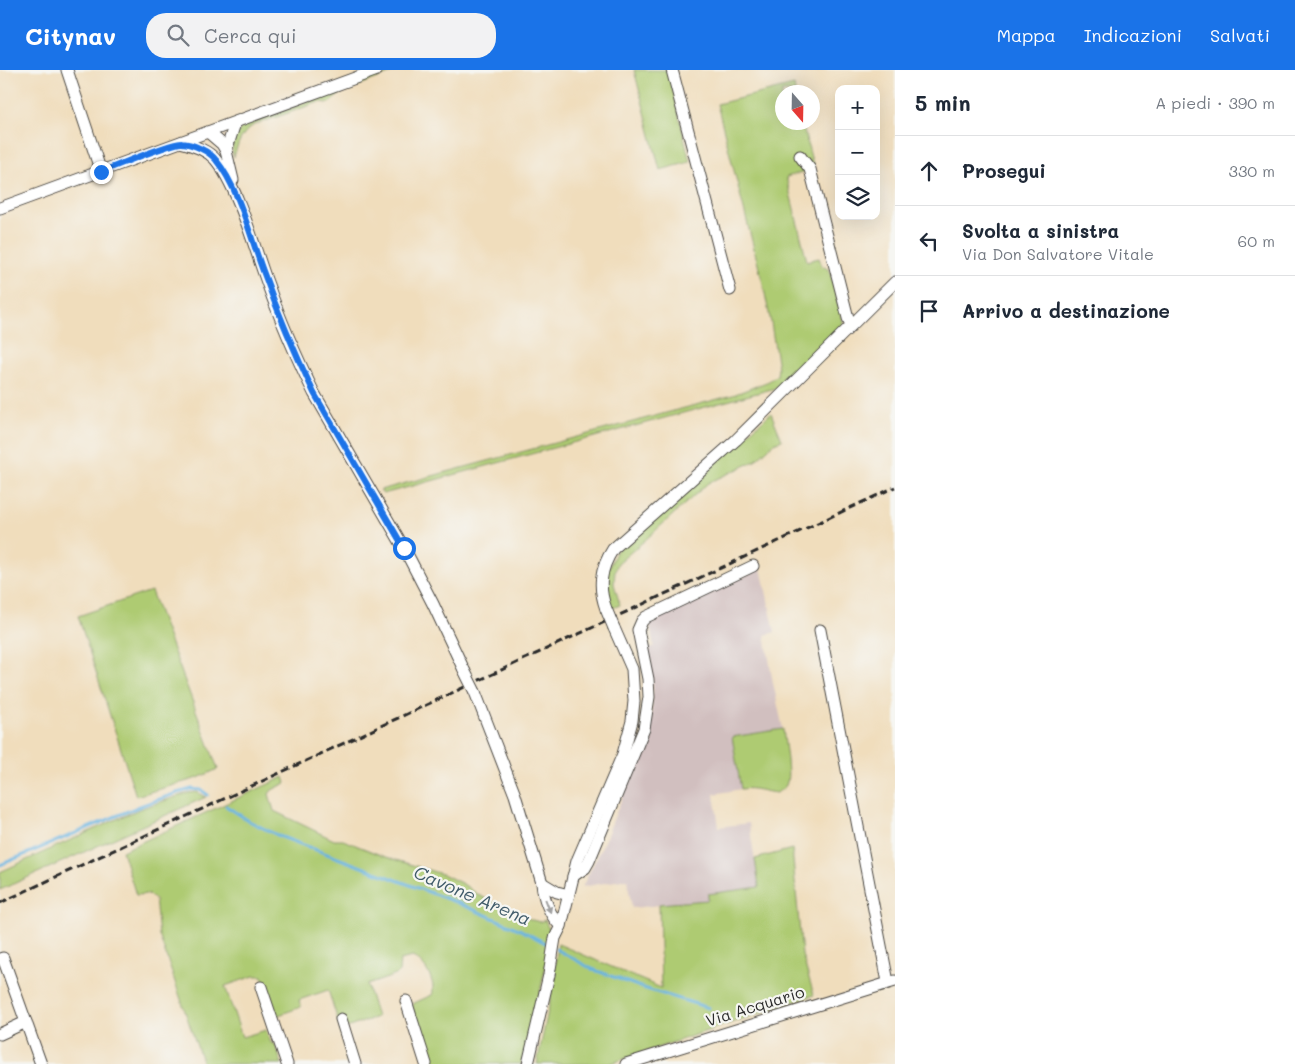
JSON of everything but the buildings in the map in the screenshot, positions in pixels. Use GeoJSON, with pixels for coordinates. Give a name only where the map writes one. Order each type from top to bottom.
{"type":"FeatureCollection","features":[{"type":"Feature","properties":{"kind":"street"},"geometry":{"type":"LineString","coordinates":[[67,70],[101,172]]}},
{"type":"Feature","properties":{"kind":"street"},"geometry":{"type":"LineString","coordinates":[[0,208],[377,70]]}},
{"type":"Feature","properties":{"kind":"street"},"geometry":{"type":"LineString","coordinates":[[672,70],[730,290]]}},
{"type":"Feature","properties":{"kind":"street"},"geometry":{"type":"LineString","coordinates":[[226,151],[236,123]]}},
{"type":"Feature","properties":{"kind":"street"},"geometry":{"type":"LineString","coordinates":[[208,132],[222,144],[226,151],[237,199]]}},
{"type":"Feature","properties":{"kind":"street"},"geometry":{"type":"LineString","coordinates":[[206,152],[208,132]]}},
{"type":"Feature","properties":{"kind":"street"},"geometry":{"type":"LineString","coordinates":[[181,142],[206,152],[216,160],[224,172],[237,199],[273,301],[304,372],[404,548],[475,692],[515,795],[544,895],[552,915],[561,926]]}},
{"type":"Feature","properties":{"kind":"street"},"geometry":{"type":"LineString","coordinates":[[800,156],[810,169],[851,325]]}},
{"type":"Feature","properties":{"kind":"street"},"geometry":{"type":"LineString","coordinates":[[528,1064],[549,974],[555,938],[561,926],[577,861],[623,754],[632,721],[634,701],[632,668],[606,609],[601,589],[600,578],[605,560],[613,549],[736,440],[895,282]]}},
{"type":"Feature","properties":{"kind":"street"},"geometry":{"type":"LineString","coordinates":[[573,876],[585,868],[589,861],[644,729],[649,697],[648,679],[638,630],[642,621],[753,566]]}},
{"type":"Feature","properties":{"kind":"street"},"geometry":{"type":"LineString","coordinates":[[820,630],[892,982]]}},
{"type":"Feature","properties":{"kind":"street"},"geometry":{"type":"LineString","coordinates":[[542,883],[558,892],[569,895]]}},
{"type":"Feature","properties":{"kind":"street"},"geometry":{"type":"LineString","coordinates":[[1,958],[41,1064]]}},
{"type":"Feature","properties":{"kind":"street","name":"Via Acquario"},"geometry":{"type":"LineString","coordinates":[[626,1064],[892,982]]}},
{"type":"Feature","properties":{"kind":"street"},"geometry":{"type":"LineString","coordinates":[[261,987],[287,1064]]}},
{"type":"Feature","properties":{"kind":"street"},"geometry":{"type":"LineString","coordinates":[[406,1001],[426,1064]]}},
{"type":"Feature","properties":{"kind":"street"},"geometry":{"type":"LineString","coordinates":[[340,1019],[355,1064]]}},
{"type":"Feature","properties":{"kind":"street"},"geometry":{"type":"LineString","coordinates":[[0,1034],[26,1022]]}},
{"type":"Feature","properties":{"kind":"shaded area"},"geometry":{"type":"Polygon","coordinates":[[[761,568],[775,632],[765,635],[783,729],[733,737],[741,789],[714,794],[719,827],[749,823],[759,887],[708,894],[708,900],[632,908],[627,879],[582,887],[603,845],[644,744],[651,718],[653,688],[649,649],[654,646],[649,621],[761,568]]]}},
{"type":"Feature","properties":{"kind":"green space"},"geometry":{"type":"Polygon","coordinates":[[[391,70],[399,70],[344,91],[329,103],[319,102],[254,125],[246,131],[241,139],[234,157],[232,149],[234,141],[243,126],[391,70]]]}},
{"type":"Feature","properties":{"kind":"green space"},"geometry":{"type":"Polygon","coordinates":[[[634,70],[668,70],[690,162],[660,170],[634,70]]]}},
{"type":"Feature","properties":{"kind":"green space"},"geometry":{"type":"Polygon","coordinates":[[[775,90],[775,130],[804,130],[813,165],[804,168],[804,172],[786,177],[807,261],[819,258],[822,266],[829,269],[843,324],[783,386],[383,494],[380,490],[733,395],[769,381],[777,375],[778,368],[763,284],[717,104],[775,90]]]}},
{"type":"Feature","properties":{"kind":"green space"},"geometry":{"type":"Polygon","coordinates":[[[771,413],[782,440],[774,443],[755,461],[708,483],[618,563],[614,584],[620,605],[608,610],[603,580],[617,550],[771,413]]]}},
{"type":"Feature","properties":{"kind":"green space"},"geometry":{"type":"Polygon","coordinates":[[[151,591],[218,769],[198,778],[136,796],[78,616],[151,591]]]}},
{"type":"Feature","properties":{"kind":"green space"},"geometry":{"type":"Polygon","coordinates":[[[783,729],[788,766],[785,786],[777,793],[755,789],[741,789],[732,737],[783,729]]]}},
{"type":"Feature","properties":{"kind":"green space"},"geometry":{"type":"Polygon","coordinates":[[[284,777],[286,783],[272,790],[269,794],[274,811],[334,840],[343,840],[383,856],[445,875],[482,897],[532,920],[540,922],[545,920],[552,937],[533,1024],[521,1064],[430,1064],[412,1007],[414,1003],[432,995],[433,985],[425,968],[417,959],[412,957],[400,960],[399,972],[396,975],[367,985],[377,1017],[341,1030],[328,990],[299,1000],[301,1007],[276,1016],[262,976],[254,976],[225,986],[242,1037],[266,1030],[271,1043],[275,1044],[282,1064],[203,1064],[159,935],[155,899],[148,894],[136,895],[122,851],[284,777]]]}},
{"type":"Feature","properties":{"kind":"green space"},"geometry":{"type":"Polygon","coordinates":[[[197,792],[206,797],[0,890],[0,872],[139,809],[188,793],[197,792]]]}},
{"type":"Feature","properties":{"kind":"green space"},"geometry":{"type":"Polygon","coordinates":[[[792,849],[802,955],[814,995],[609,1064],[537,1064],[550,1001],[558,944],[661,988],[659,904],[708,900],[708,894],[759,887],[755,859],[792,849]]]}},
{"type":"Feature","properties":{"kind":"waterway","name":"Cavone Arena"},"geometry":{"type":"LineString","coordinates":[[0,865],[140,806],[177,793],[192,789],[201,790],[208,795]]}},
{"type":"Feature","properties":{"kind":"waterway","name":"Cavone Arena"},"geometry":{"type":"LineString","coordinates":[[226,806],[249,821],[279,836],[458,903],[521,930],[551,946]]}},
{"type":"Feature","properties":{"kind":"waterway","name":"Cavone Arena"},"geometry":{"type":"LineString","coordinates":[[556,949],[592,969],[643,988],[709,1008]]}},
{"type":"Feature","properties":{"kind":"railway"},"geometry":{"type":"LineString","coordinates":[[0,903],[895,487]]}},
{"type":"Feature","properties":{"kind":"route"},"geometry":{"type":"LineString","coordinates":[[101,172],[181,142],[195,146],[210,154],[216,160],[237,199],[273,301],[314,393],[386,514],[404,548]]}}]}
